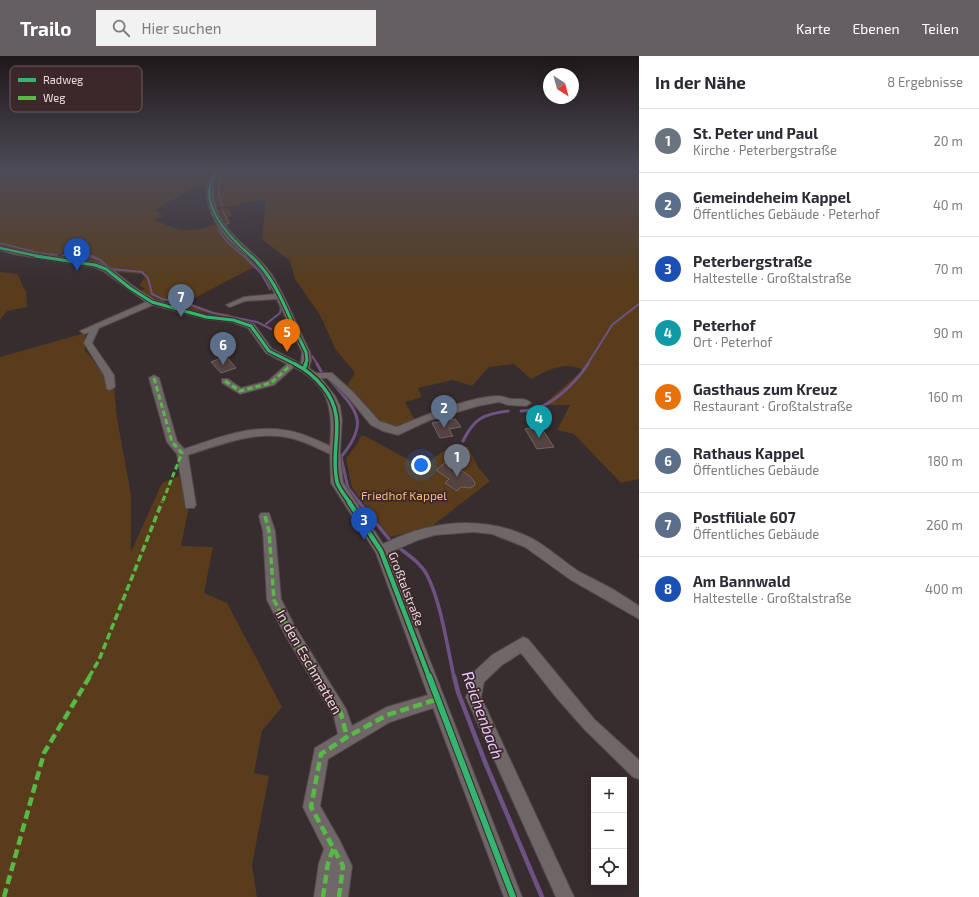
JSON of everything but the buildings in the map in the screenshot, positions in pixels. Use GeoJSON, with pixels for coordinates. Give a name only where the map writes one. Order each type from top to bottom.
{"type":"FeatureCollection","features":[{"type":"Feature","properties":{"kind":"street"},"geometry":{"type":"LineString","coordinates":[[216,209],[222,225],[230,238],[262,266],[279,296],[293,328],[306,352],[307,360],[304,369]]}},
{"type":"Feature","properties":{"kind":"street","name":"Großtalstraße"},"geometry":{"type":"LineString","coordinates":[[0,248],[13,252],[95,265],[106,270],[152,302],[206,316],[243,322],[257,332],[269,351],[292,364],[319,376],[335,406],[337,420],[335,452],[338,483],[389,546],[438,699],[513,897]]}},
{"type":"Feature","properties":{"kind":"street"},"geometry":{"type":"LineString","coordinates":[[230,305],[244,299],[279,296]]}},
{"type":"Feature","properties":{"kind":"street"},"geometry":{"type":"LineString","coordinates":[[84,331],[152,302]]}},
{"type":"Feature","properties":{"kind":"street"},"geometry":{"type":"LineString","coordinates":[[95,327],[88,343],[109,375],[110,387]]}},
{"type":"Feature","properties":{"kind":"street"},"geometry":{"type":"LineString","coordinates":[[225,380],[240,391],[271,383],[292,364]]}},
{"type":"Feature","properties":{"kind":"street"},"geometry":{"type":"LineString","coordinates":[[319,376],[329,375],[351,395],[375,423],[387,429],[403,429],[426,418],[477,403],[499,399],[508,402],[526,403]]}},
{"type":"Feature","properties":{"kind":"street"},"geometry":{"type":"LineString","coordinates":[[154,378],[172,442],[182,453],[190,505]]}},
{"type":"Feature","properties":{"kind":"street"},"geometry":{"type":"LineString","coordinates":[[182,453],[228,439],[264,432],[291,434],[335,452]]}},
{"type":"Feature","properties":{"kind":"street","name":"In den Eschmatten"},"geometry":{"type":"LineString","coordinates":[[265,516],[269,531],[274,600],[289,629],[341,714],[347,737]]}},
{"type":"Feature","properties":{"kind":"street"},"geometry":{"type":"LineString","coordinates":[[389,546],[410,536],[453,527],[476,526],[507,534],[528,543],[577,577],[603,589],[639,613]]}},
{"type":"Feature","properties":{"kind":"street"},"geometry":{"type":"LineString","coordinates":[[565,897],[473,697],[478,678],[497,660],[523,644],[560,692],[589,724],[639,772]]}},
{"type":"Feature","properties":{"kind":"street"},"geometry":{"type":"LineString","coordinates":[[339,897],[343,866],[311,807],[321,754],[347,737],[387,715],[438,699]]}},
{"type":"Feature","properties":{"kind":"street"},"geometry":{"type":"LineString","coordinates":[[323,897],[328,863],[334,847]]}},
{"type":"Feature","properties":{"kind":"green space"},"geometry":{"type":"Polygon","coordinates":[[[0,209],[156,209],[155,210],[163,216],[154,220],[171,227],[194,230],[203,229],[218,224],[260,267],[252,268],[187,302],[215,312],[230,314],[228,317],[177,307],[180,305],[166,300],[163,302],[140,291],[145,289],[139,285],[145,278],[142,274],[114,272],[103,265],[75,258],[90,250],[81,245],[56,256],[6,248],[0,245],[0,209]]]}},
{"type":"Feature","properties":{"kind":"green space"},"geometry":{"type":"Polygon","coordinates":[[[217,209],[228,209],[232,215],[228,218],[229,222],[226,226],[217,209]]]}},
{"type":"Feature","properties":{"kind":"green space"},"geometry":{"type":"Polygon","coordinates":[[[265,209],[639,209],[639,479],[621,483],[574,434],[557,430],[570,405],[543,405],[583,370],[576,367],[563,366],[531,379],[514,364],[489,367],[472,386],[453,380],[418,388],[422,397],[405,402],[415,420],[396,428],[380,424],[347,386],[355,373],[336,350],[320,315],[295,279],[290,261],[262,239],[265,209]]]}},
{"type":"Feature","properties":{"kind":"green space"},"geometry":{"type":"Polygon","coordinates":[[[0,272],[17,274],[26,292],[27,307],[7,311],[0,320],[0,272]]]}},
{"type":"Feature","properties":{"kind":"green space"},"geometry":{"type":"Polygon","coordinates":[[[85,333],[85,350],[114,387],[117,418],[131,495],[131,552],[162,483],[179,476],[189,507],[181,546],[213,547],[204,593],[227,603],[282,707],[262,731],[254,773],[269,776],[252,865],[257,897],[0,897],[0,357],[85,333]]]}},
{"type":"Feature","properties":{"kind":"green space","name":"Friedhof Kappel"},"geometry":{"type":"Polygon","coordinates":[[[361,436],[365,436],[424,468],[434,458],[443,452],[453,448],[468,447],[478,467],[490,481],[431,527],[390,537],[352,488],[346,458],[357,444],[361,436]],[[447,461],[436,470],[449,479],[445,483],[456,491],[462,486],[468,488],[474,486],[469,476],[447,461]]]}},
{"type":"Feature","properties":{"kind":"waterway"},"geometry":{"type":"LineString","coordinates":[[222,209],[229,223],[218,227],[220,232],[229,244],[245,257]]}},
{"type":"Feature","properties":{"kind":"waterway","name":"Reichenbach"},"geometry":{"type":"LineString","coordinates":[[0,243],[39,253],[57,255]]}},
{"type":"Feature","properties":{"kind":"waterway","name":"Reichenbach"},"geometry":{"type":"LineString","coordinates":[[62,255],[92,257]]}},
{"type":"Feature","properties":{"kind":"waterway","name":"Reichenbach"},"geometry":{"type":"LineString","coordinates":[[81,256],[91,256],[100,260],[111,269],[142,272],[148,278],[152,294],[162,299],[188,304],[213,313],[257,322],[271,329]]}},
{"type":"Feature","properties":{"kind":"waterway"},"geometry":{"type":"LineString","coordinates":[[245,257],[261,273],[270,289]]}},
{"type":"Feature","properties":{"kind":"waterway"},"geometry":{"type":"LineString","coordinates":[[266,324],[280,313],[281,308],[278,301]]}},
{"type":"Feature","properties":{"kind":"waterway"},"geometry":{"type":"LineString","coordinates":[[587,365],[612,325],[639,304]]}},
{"type":"Feature","properties":{"kind":"waterway","name":"Reichenbach"},"geometry":{"type":"LineString","coordinates":[[312,356],[318,365]]}},
{"type":"Feature","properties":{"kind":"waterway","name":"Reichenbach"},"geometry":{"type":"LineString","coordinates":[[317,364],[321,371]]}},
{"type":"Feature","properties":{"kind":"waterway"},"geometry":{"type":"LineString","coordinates":[[521,411],[541,407],[550,402],[568,388],[588,364]]}},
{"type":"Feature","properties":{"kind":"waterway","name":"Reichenbach"},"geometry":{"type":"LineString","coordinates":[[331,381],[348,401],[357,417],[355,435],[341,457],[348,488],[360,503]]}},
{"type":"Feature","properties":{"kind":"waterway"},"geometry":{"type":"LineString","coordinates":[[463,441],[471,427],[481,418],[508,411]]}},
{"type":"Feature","properties":{"kind":"waterway","name":"Reichenbach"},"geometry":{"type":"LineString","coordinates":[[359,502],[389,539]]}},
{"type":"Feature","properties":{"kind":"waterway","name":"Reichenbach"},"geometry":{"type":"LineString","coordinates":[[398,547],[421,567],[432,586],[440,611],[454,677]]}},
{"type":"Feature","properties":{"kind":"waterway","name":"Reichenbach"},"geometry":{"type":"LineString","coordinates":[[454,676],[458,692],[485,762],[542,897]]}},
{"type":"Feature","properties":{"kind":"marked path"},"geometry":{"type":"LineString","coordinates":[[225,381],[240,391],[271,383],[292,364]]}},
{"type":"Feature","properties":{"kind":"marked path"},"geometry":{"type":"LineString","coordinates":[[4,897],[44,753],[99,660],[182,453],[172,442],[154,378]]}},
{"type":"Feature","properties":{"kind":"marked path"},"geometry":{"type":"LineString","coordinates":[[265,516],[269,531],[274,600],[289,629],[341,714],[347,737]]}},
{"type":"Feature","properties":{"kind":"marked path"},"geometry":{"type":"LineString","coordinates":[[339,897],[343,866],[311,807],[321,754],[347,737],[387,715],[438,699]]}},
{"type":"Feature","properties":{"kind":"marked path"},"geometry":{"type":"LineString","coordinates":[[323,897],[328,863],[334,847]]}},
{"type":"Feature","properties":{"kind":"cycle path"},"geometry":{"type":"LineString","coordinates":[[214,209],[226,232],[260,264],[268,275],[306,352],[307,360],[304,369]]}},
{"type":"Feature","properties":{"kind":"cycle path"},"geometry":{"type":"LineString","coordinates":[[0,248],[13,252],[95,265],[106,269],[130,288],[152,302],[206,317],[233,320],[251,326],[257,332],[269,351],[304,369],[314,376],[332,398],[337,420],[335,452],[337,483],[381,551],[513,897]]}},
{"type":"Feature","properties":{"kind":"place","name":"Am Bannwald"},"geometry":{"type":"Point","coordinates":[77,271]}},
{"type":"Feature","properties":{"kind":"place","name":"Postfiliale 607"},"geometry":{"type":"Point","coordinates":[181,317]}},
{"type":"Feature","properties":{"kind":"place","name":"Gasthaus zum Kreuz"},"geometry":{"type":"Point","coordinates":[287,352]}},
{"type":"Feature","properties":{"kind":"place","name":"Rathaus Kappel"},"geometry":{"type":"Point","coordinates":[223,365]}},
{"type":"Feature","properties":{"kind":"place","name":"Gemeindeheim Kappel"},"geometry":{"type":"Point","coordinates":[444,428]}},
{"type":"Feature","properties":{"kind":"place","name":"Peterhof"},"geometry":{"type":"Point","coordinates":[539,438]}},
{"type":"Feature","properties":{"kind":"place","name":"St. Peter und Paul"},"geometry":{"type":"Point","coordinates":[457,477]}},
{"type":"Feature","properties":{"kind":"place","name":"Peterbergstraße"},"geometry":{"type":"Point","coordinates":[364,540]}}]}
